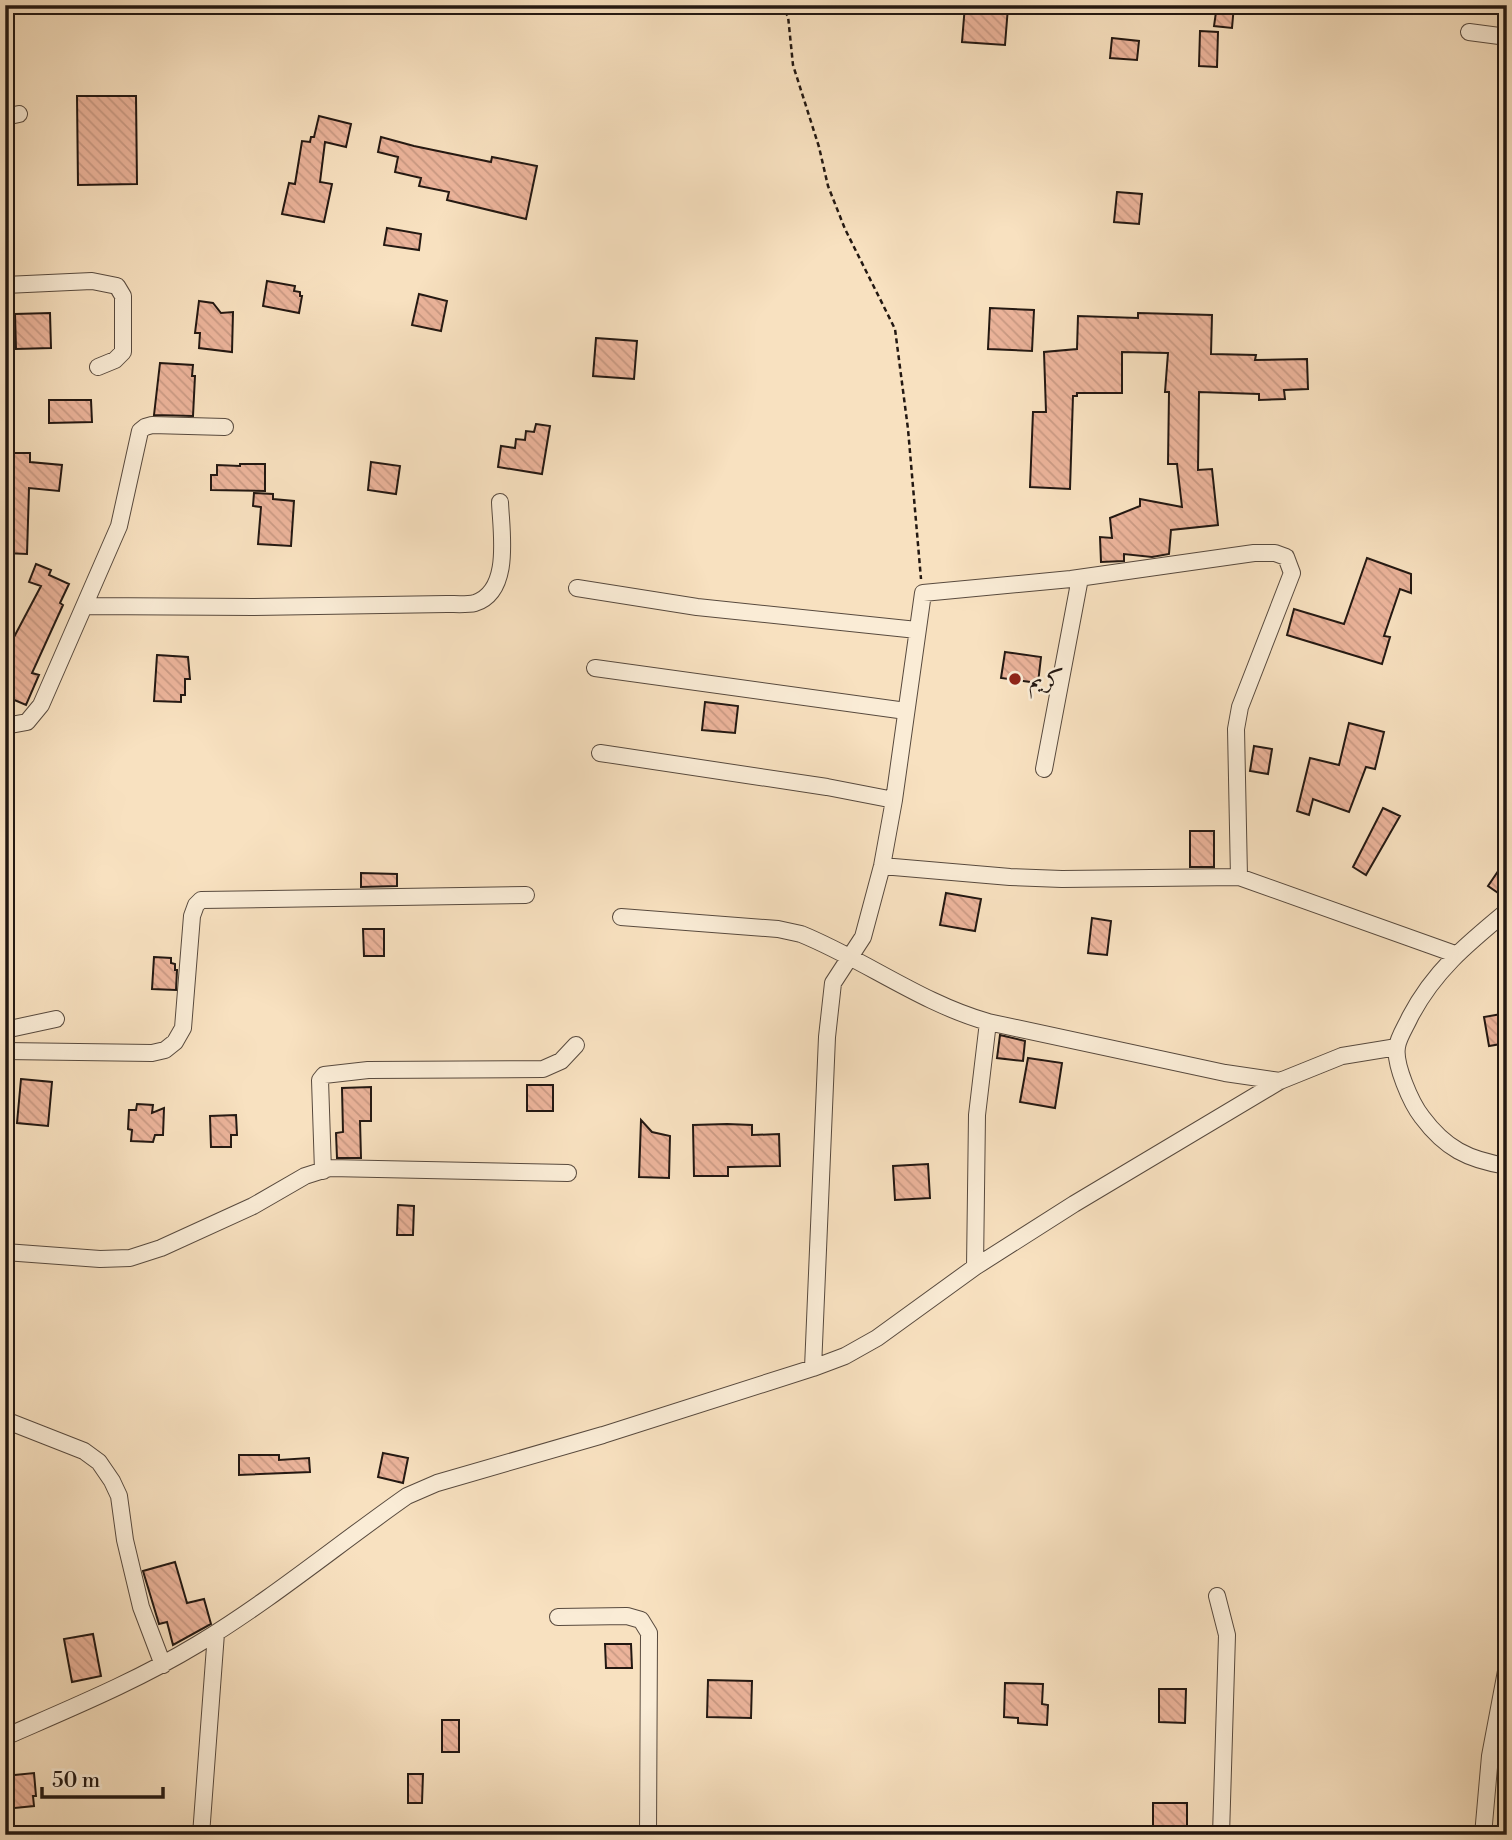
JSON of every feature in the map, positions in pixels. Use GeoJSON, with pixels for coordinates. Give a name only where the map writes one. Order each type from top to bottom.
{"type":"FeatureCollection","features":[{"type":"Feature","properties":{"kind":"street"},"geometry":{"type":"LineString","coordinates":[[1469,32],[1507,37]]}},
{"type":"Feature","properties":{"kind":"street"},"geometry":{"type":"LineString","coordinates":[[5,285],[92,281],[117,286],[123,296],[123,352],[115,360],[98,367]]}},
{"type":"Feature","properties":{"kind":"street"},"geometry":{"type":"LineString","coordinates":[[5,726],[27,722],[41,705],[119,526],[136,441],[141,431],[145,426],[152,425],[225,427]]}},
{"type":"Feature","properties":{"kind":"street"},"geometry":{"type":"LineString","coordinates":[[86,606],[254,607],[478,602],[495,584],[502,568],[500,502]]}},
{"type":"Feature","properties":{"kind":"street"},"geometry":{"type":"LineString","coordinates":[[813,1368],[827,1037],[833,983],[863,937],[882,866],[923,593],[1080,578],[1254,553],[1275,553],[1286,557],[1292,573],[1240,707],[1236,729],[1239,877]]}},
{"type":"Feature","properties":{"kind":"street"},"geometry":{"type":"LineString","coordinates":[[1044,769],[1080,578]]}},
{"type":"Feature","properties":{"kind":"street"},"geometry":{"type":"LineString","coordinates":[[577,588],[697,607],[917,630]]}},
{"type":"Feature","properties":{"kind":"street"},"geometry":{"type":"LineString","coordinates":[[595,668],[906,711]]}},
{"type":"Feature","properties":{"kind":"street"},"geometry":{"type":"LineString","coordinates":[[600,752],[894,800]]}},
{"type":"Feature","properties":{"kind":"street"},"geometry":{"type":"LineString","coordinates":[[882,866],[1023,878],[1239,877],[1455,954]]}},
{"type":"Feature","properties":{"kind":"street"},"geometry":{"type":"LineString","coordinates":[[5,1051],[152,1054],[165,1050],[175,1042],[183,1028],[192,916],[201,900],[526,895]]}},
{"type":"Feature","properties":{"kind":"street"},"geometry":{"type":"LineString","coordinates":[[1507,911],[1455,954],[1423,992],[1397,1048],[1404,1084],[1417,1111],[1435,1136],[1460,1154],[1507,1166]]}},
{"type":"Feature","properties":{"kind":"street"},"geometry":{"type":"LineString","coordinates":[[621,918],[778,929],[801,934],[963,1014],[1191,1066],[1280,1081]]}},
{"type":"Feature","properties":{"kind":"street"},"geometry":{"type":"LineString","coordinates":[[5,1030],[56,1020]]}},
{"type":"Feature","properties":{"kind":"street"},"geometry":{"type":"LineString","coordinates":[[975,1267],[977,1115],[988,1021]]}},
{"type":"Feature","properties":{"kind":"street"},"geometry":{"type":"LineString","coordinates":[[323,1171],[320,1080],[324,1074],[368,1070],[543,1069],[561,1061],[576,1045]]}},
{"type":"Feature","properties":{"kind":"street"},"geometry":{"type":"LineString","coordinates":[[5,1737],[163,1665],[216,1633],[407,1496],[436,1483],[603,1436],[845,1356],[877,1338],[975,1267],[1074,1204],[1280,1081],[1342,1056],[1397,1048]]}},
{"type":"Feature","properties":{"kind":"street"},"geometry":{"type":"LineString","coordinates":[[5,1252],[89,1259],[130,1258],[199,1231],[253,1206],[305,1176],[331,1168],[568,1173]]}},
{"type":"Feature","properties":{"kind":"street"},"geometry":{"type":"LineString","coordinates":[[5,1420],[84,1451],[99,1462],[113,1481],[119,1496],[125,1540],[141,1607],[163,1665]]}},
{"type":"Feature","properties":{"kind":"street"},"geometry":{"type":"LineString","coordinates":[[1217,1596],[1227,1635],[1221,1835]]}},
{"type":"Feature","properties":{"kind":"street"},"geometry":{"type":"LineString","coordinates":[[558,1618],[627,1616],[641,1620],[649,1633],[648,1835]]}},
{"type":"Feature","properties":{"kind":"street"},"geometry":{"type":"LineString","coordinates":[[201,1835],[216,1633]]}},
{"type":"Feature","properties":{"kind":"street"},"geometry":{"type":"LineString","coordinates":[[1483,1835],[1490,1756],[1507,1665]]}},
{"type":"Feature","properties":{"kind":"path"},"geometry":{"type":"LineString","coordinates":[[779,5],[788,16],[793,65],[819,147],[828,186],[845,229],[895,329],[908,429],[923,593]]}},
{"type":"Feature","properties":{"kind":"building"},"geometry":{"type":"Polygon","coordinates":[[[965,5],[1008,7],[1005,45],[962,42],[965,5]]]}},
{"type":"Feature","properties":{"kind":"building"},"geometry":{"type":"Polygon","coordinates":[[[1217,5],[1234,5],[1232,28],[1214,26],[1217,5]]]}},
{"type":"Feature","properties":{"kind":"building"},"geometry":{"type":"Polygon","coordinates":[[[1200,31],[1218,32],[1217,67],[1199,66],[1200,31]]]}},
{"type":"Feature","properties":{"kind":"building"},"geometry":{"type":"Polygon","coordinates":[[[1112,38],[1139,41],[1137,60],[1110,58],[1112,38]]]}},
{"type":"Feature","properties":{"kind":"building"},"geometry":{"type":"Polygon","coordinates":[[[77,96],[136,96],[137,184],[78,185],[77,96]]]}},
{"type":"Feature","properties":{"kind":"building"},"geometry":{"type":"Polygon","coordinates":[[[319,116],[351,124],[346,147],[325,142],[320,182],[332,184],[324,222],[282,214],[289,183],[295,184],[302,141],[310,142],[311,137],[314,137],[319,116]]]}},
{"type":"Feature","properties":{"kind":"building"},"geometry":{"type":"Polygon","coordinates":[[[381,137],[491,162],[492,157],[537,166],[526,219],[447,200],[449,192],[419,186],[421,178],[395,172],[398,157],[378,152],[381,137]]]}},
{"type":"Feature","properties":{"kind":"building"},"geometry":{"type":"Polygon","coordinates":[[[1117,192],[1142,194],[1139,224],[1114,222],[1117,192]]]}},
{"type":"Feature","properties":{"kind":"building"},"geometry":{"type":"Polygon","coordinates":[[[387,228],[421,234],[419,250],[384,245],[387,228]]]}},
{"type":"Feature","properties":{"kind":"building"},"geometry":{"type":"Polygon","coordinates":[[[267,281],[295,286],[294,291],[300,292],[302,296],[299,313],[263,306],[267,281]]]}},
{"type":"Feature","properties":{"kind":"building"},"geometry":{"type":"Polygon","coordinates":[[[419,294],[447,301],[441,331],[412,325],[419,294]]]}},
{"type":"Feature","properties":{"kind":"building"},"geometry":{"type":"Polygon","coordinates":[[[199,301],[213,303],[221,313],[233,312],[232,352],[199,348],[200,333],[195,333],[199,301]]]}},
{"type":"Feature","properties":{"kind":"building"},"geometry":{"type":"Polygon","coordinates":[[[990,308],[1034,310],[1032,351],[988,349],[990,308]]]}},
{"type":"Feature","properties":{"kind":"building"},"geometry":{"type":"Polygon","coordinates":[[[50,313],[51,348],[16,349],[15,314],[50,313]]]}},
{"type":"Feature","properties":{"kind":"building"},"geometry":{"type":"Polygon","coordinates":[[[1138,313],[1212,315],[1211,354],[1256,355],[1255,360],[1307,359],[1308,389],[1284,390],[1285,399],[1259,400],[1259,394],[1199,392],[1198,470],[1212,469],[1218,525],[1171,530],[1169,554],[1152,557],[1124,554],[1124,561],[1101,562],[1100,537],[1112,538],[1110,518],[1140,506],[1140,499],[1182,507],[1177,464],[1168,464],[1169,392],[1165,392],[1168,353],[1122,352],[1122,393],[1077,393],[1077,396],[1073,396],[1070,489],[1030,487],[1033,412],[1046,412],[1044,352],[1077,349],[1078,316],[1138,318],[1138,313]]]}},
{"type":"Feature","properties":{"kind":"building"},"geometry":{"type":"Polygon","coordinates":[[[596,338],[637,341],[634,379],[593,376],[596,338]]]}},
{"type":"Feature","properties":{"kind":"building"},"geometry":{"type":"Polygon","coordinates":[[[160,363],[193,365],[193,416],[154,415],[160,363]]]}},
{"type":"Feature","properties":{"kind":"building"},"geometry":{"type":"Polygon","coordinates":[[[49,400],[91,400],[92,422],[49,423],[49,400]]]}},
{"type":"Feature","properties":{"kind":"building"},"geometry":{"type":"Polygon","coordinates":[[[536,424],[550,426],[542,474],[498,467],[501,446],[515,448],[516,439],[525,440],[526,431],[534,432],[536,424]]]}},
{"type":"Feature","properties":{"kind":"building"},"geometry":{"type":"Polygon","coordinates":[[[5,453],[30,453],[30,462],[62,465],[59,491],[29,488],[27,554],[5,553],[5,453]]]}},
{"type":"Feature","properties":{"kind":"building"},"geometry":{"type":"Polygon","coordinates":[[[371,462],[400,466],[396,494],[368,490],[371,462]]]}},
{"type":"Feature","properties":{"kind":"building"},"geometry":{"type":"Polygon","coordinates":[[[265,464],[265,491],[211,490],[211,475],[217,475],[217,465],[265,464]]]}},
{"type":"Feature","properties":{"kind":"building"},"geometry":{"type":"Polygon","coordinates":[[[254,493],[273,494],[273,499],[294,501],[291,546],[258,544],[261,507],[253,506],[254,493]]]}},
{"type":"Feature","properties":{"kind":"building"},"geometry":{"type":"Polygon","coordinates":[[[1367,558],[1411,574],[1411,593],[1400,589],[1384,636],[1390,637],[1382,664],[1287,635],[1294,609],[1344,624],[1367,558]]]}},
{"type":"Feature","properties":{"kind":"building"},"geometry":{"type":"Polygon","coordinates":[[[36,564],[51,570],[49,575],[69,584],[60,603],[63,605],[32,673],[39,675],[26,705],[5,696],[5,654],[41,586],[29,582],[36,564]]]}},
{"type":"Feature","properties":{"kind":"building"},"geometry":{"type":"Polygon","coordinates":[[[1005,652],[1041,657],[1038,683],[1001,678],[1005,652]]]}},
{"type":"Feature","properties":{"kind":"building"},"geometry":{"type":"Polygon","coordinates":[[[157,655],[188,657],[190,679],[185,679],[185,695],[181,695],[181,702],[154,701],[157,655]]]}},
{"type":"Feature","properties":{"kind":"building"},"geometry":{"type":"Polygon","coordinates":[[[705,702],[738,706],[735,733],[702,730],[705,702]]]}},
{"type":"Feature","properties":{"kind":"building"},"geometry":{"type":"Polygon","coordinates":[[[1349,723],[1384,732],[1375,769],[1366,767],[1349,812],[1313,799],[1309,815],[1297,811],[1310,758],[1339,765],[1349,723]]]}},
{"type":"Feature","properties":{"kind":"building"},"geometry":{"type":"Polygon","coordinates":[[[1254,746],[1272,749],[1268,774],[1250,771],[1254,746]]]}},
{"type":"Feature","properties":{"kind":"building"},"geometry":{"type":"Polygon","coordinates":[[[1383,808],[1400,816],[1366,875],[1353,867],[1383,808]]]}},
{"type":"Feature","properties":{"kind":"building"},"geometry":{"type":"Polygon","coordinates":[[[1190,831],[1214,831],[1214,867],[1190,867],[1190,831]]]}},
{"type":"Feature","properties":{"kind":"building"},"geometry":{"type":"Polygon","coordinates":[[[1507,858],[1507,899],[1488,886],[1507,858]]]}},
{"type":"Feature","properties":{"kind":"building"},"geometry":{"type":"Polygon","coordinates":[[[361,873],[397,874],[397,886],[361,887],[361,873]]]}},
{"type":"Feature","properties":{"kind":"building"},"geometry":{"type":"Polygon","coordinates":[[[946,893],[981,899],[975,931],[940,925],[946,893]]]}},
{"type":"Feature","properties":{"kind":"building"},"geometry":{"type":"Polygon","coordinates":[[[1092,918],[1111,921],[1107,955],[1088,953],[1092,918]]]}},
{"type":"Feature","properties":{"kind":"building"},"geometry":{"type":"Polygon","coordinates":[[[363,929],[384,929],[384,956],[364,956],[363,929]]]}},
{"type":"Feature","properties":{"kind":"building"},"geometry":{"type":"Polygon","coordinates":[[[154,957],[171,958],[171,963],[175,964],[176,990],[152,989],[154,957]]]}},
{"type":"Feature","properties":{"kind":"building"},"geometry":{"type":"Polygon","coordinates":[[[1507,1013],[1507,1043],[1489,1046],[1484,1017],[1507,1013]]]}},
{"type":"Feature","properties":{"kind":"building"},"geometry":{"type":"Polygon","coordinates":[[[1000,1035],[1025,1041],[1023,1061],[997,1058],[1000,1035]]]}},
{"type":"Feature","properties":{"kind":"building"},"geometry":{"type":"Polygon","coordinates":[[[1028,1058],[1062,1063],[1055,1108],[1020,1102],[1028,1058]]]}},
{"type":"Feature","properties":{"kind":"building"},"geometry":{"type":"Polygon","coordinates":[[[21,1079],[52,1082],[48,1126],[17,1123],[21,1079]]]}},
{"type":"Feature","properties":{"kind":"building"},"geometry":{"type":"Polygon","coordinates":[[[527,1085],[553,1085],[553,1111],[527,1111],[527,1085]]]}},
{"type":"Feature","properties":{"kind":"building"},"geometry":{"type":"Polygon","coordinates":[[[371,1087],[371,1121],[360,1121],[361,1158],[337,1158],[336,1133],[343,1132],[342,1088],[371,1087]]]}},
{"type":"Feature","properties":{"kind":"building"},"geometry":{"type":"Polygon","coordinates":[[[137,1104],[153,1105],[152,1113],[164,1108],[163,1135],[155,1135],[153,1142],[131,1141],[132,1130],[128,1129],[129,1110],[136,1110],[137,1104]]]}},
{"type":"Feature","properties":{"kind":"building"},"geometry":{"type":"Polygon","coordinates":[[[236,1115],[237,1135],[231,1135],[231,1147],[211,1147],[210,1116],[236,1115]]]}},
{"type":"Feature","properties":{"kind":"building"},"geometry":{"type":"Polygon","coordinates":[[[641,1120],[652,1132],[670,1136],[669,1178],[639,1177],[641,1120]]]}},
{"type":"Feature","properties":{"kind":"building"},"geometry":{"type":"Polygon","coordinates":[[[693,1125],[752,1125],[752,1135],[779,1134],[780,1166],[728,1167],[728,1176],[694,1176],[693,1125]]]}},
{"type":"Feature","properties":{"kind":"building"},"geometry":{"type":"Polygon","coordinates":[[[928,1164],[930,1198],[895,1200],[893,1166],[928,1164]]]}},
{"type":"Feature","properties":{"kind":"building"},"geometry":{"type":"Polygon","coordinates":[[[398,1205],[414,1206],[413,1235],[397,1235],[398,1205]]]}},
{"type":"Feature","properties":{"kind":"building"},"geometry":{"type":"Polygon","coordinates":[[[383,1453],[408,1458],[403,1483],[378,1477],[383,1453]]]}},
{"type":"Feature","properties":{"kind":"building"},"geometry":{"type":"Polygon","coordinates":[[[239,1455],[279,1455],[279,1460],[309,1458],[310,1472],[239,1475],[239,1455]]]}},
{"type":"Feature","properties":{"kind":"building"},"geometry":{"type":"Polygon","coordinates":[[[175,1562],[187,1603],[204,1599],[211,1624],[173,1645],[167,1622],[159,1624],[143,1571],[175,1562]]]}},
{"type":"Feature","properties":{"kind":"building"},"geometry":{"type":"Polygon","coordinates":[[[93,1634],[101,1676],[72,1682],[64,1639],[93,1634]]]}},
{"type":"Feature","properties":{"kind":"building"},"geometry":{"type":"Polygon","coordinates":[[[605,1644],[631,1644],[632,1668],[606,1668],[605,1644]]]}},
{"type":"Feature","properties":{"kind":"building"},"geometry":{"type":"Polygon","coordinates":[[[708,1680],[752,1681],[751,1718],[707,1717],[708,1680]]]}},
{"type":"Feature","properties":{"kind":"building"},"geometry":{"type":"Polygon","coordinates":[[[1005,1683],[1043,1684],[1042,1704],[1048,1705],[1047,1725],[1018,1723],[1018,1718],[1004,1717],[1005,1683]]]}},
{"type":"Feature","properties":{"kind":"building"},"geometry":{"type":"Polygon","coordinates":[[[1159,1689],[1186,1689],[1185,1723],[1159,1722],[1159,1689]]]}},
{"type":"Feature","properties":{"kind":"building"},"geometry":{"type":"Polygon","coordinates":[[[442,1720],[459,1720],[459,1752],[442,1752],[442,1720]]]}},
{"type":"Feature","properties":{"kind":"building"},"geometry":{"type":"Polygon","coordinates":[[[34,1773],[34,1806],[5,1809],[5,1776],[34,1773]]]}},
{"type":"Feature","properties":{"kind":"building"},"geometry":{"type":"Polygon","coordinates":[[[408,1774],[423,1774],[422,1803],[408,1803],[408,1774]]]}},
{"type":"Feature","properties":{"kind":"building"},"geometry":{"type":"Polygon","coordinates":[[[1153,1803],[1187,1803],[1187,1835],[1153,1835],[1153,1803]]]}},
{"type":"Feature","properties":{"kind":"place","name":"كريم"},"geometry":{"type":"Point","coordinates":[1015,679]}}]}
